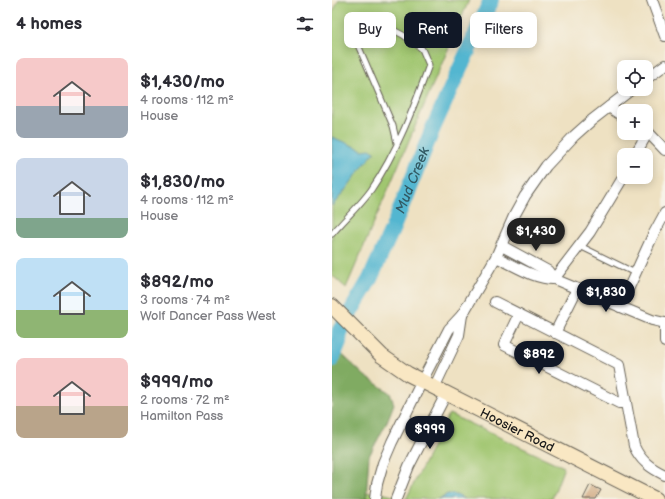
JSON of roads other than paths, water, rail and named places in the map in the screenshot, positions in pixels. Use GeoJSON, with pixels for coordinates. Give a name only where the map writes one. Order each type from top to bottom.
{"type":"FeatureCollection","features":[{"type":"Feature","properties":{"kind":"street"},"geometry":{"type":"LineString","coordinates":[[652,0],[665,36]]}},
{"type":"Feature","properties":{"kind":"street"},"geometry":{"type":"LineString","coordinates":[[653,74],[665,65]]}},
{"type":"Feature","properties":{"kind":"street"},"geometry":{"type":"LineString","coordinates":[[375,499],[377,484],[383,463],[422,381],[449,329],[462,315],[496,257],[514,216],[525,196],[546,166],[574,136],[623,96]]}},
{"type":"Feature","properties":{"kind":"street"},"geometry":{"type":"LineString","coordinates":[[610,106],[617,112]]}},
{"type":"Feature","properties":{"kind":"street"},"geometry":{"type":"LineString","coordinates":[[653,137],[665,150]]}},
{"type":"Feature","properties":{"kind":"street"},"geometry":{"type":"LineString","coordinates":[[554,279],[590,232],[619,184]]}},
{"type":"Feature","properties":{"kind":"street"},"geometry":{"type":"LineString","coordinates":[[620,307],[665,212]]}},
{"type":"Feature","properties":{"kind":"street"},"geometry":{"type":"LineString","coordinates":[[502,246],[548,271],[554,279]]}},
{"type":"Feature","properties":{"kind":"street"},"geometry":{"type":"LineString","coordinates":[[496,257],[544,279],[554,279],[652,320],[665,323],[665,342]]}},
{"type":"Feature","properties":{"kind":"street"},"geometry":{"type":"LineString","coordinates":[[554,333],[577,289]]}},
{"type":"Feature","properties":{"kind":"street"},"geometry":{"type":"LineString","coordinates":[[495,302],[619,365],[634,446],[638,455],[646,464],[665,474]]}},
{"type":"Feature","properties":{"kind":"street","name":"Hoosier Road"},"geometry":{"type":"LineString","coordinates":[[334,308],[382,356],[394,365],[440,391],[637,493],[655,499]]}},
{"type":"Feature","properties":{"kind":"street"},"geometry":{"type":"LineString","coordinates":[[518,314],[504,344],[619,404],[626,403]]}},
{"type":"Feature","properties":{"kind":"street"},"geometry":{"type":"LineString","coordinates":[[396,499],[440,391],[459,335],[462,315]]}},
{"type":"Feature","properties":{"kind":"lane"},"geometry":{"type":"LineString","coordinates":[[332,234],[370,190],[397,143],[418,97],[429,65],[422,49],[403,35],[382,24],[369,24],[360,32],[358,45],[392,126],[397,143]]}},
{"type":"Feature","properties":{"kind":"lane"},"geometry":{"type":"LineString","coordinates":[[580,246],[635,273]]}},
{"type":"Feature","properties":{"kind":"water"},"geometry":{"type":"Polygon","coordinates":[[[332,137],[363,150],[370,149],[375,152],[332,206],[332,137]]]}},
{"type":"Feature","properties":{"kind":"water"},"geometry":{"type":"Polygon","coordinates":[[[448,494],[456,495],[464,499],[438,499],[448,494]]]}},
{"type":"Feature","properties":{"kind":"waterway","name":"Mud Creek"},"geometry":{"type":"LineString","coordinates":[[332,359],[339,342],[340,330],[370,279],[392,230],[433,128],[491,0]]}}]}
